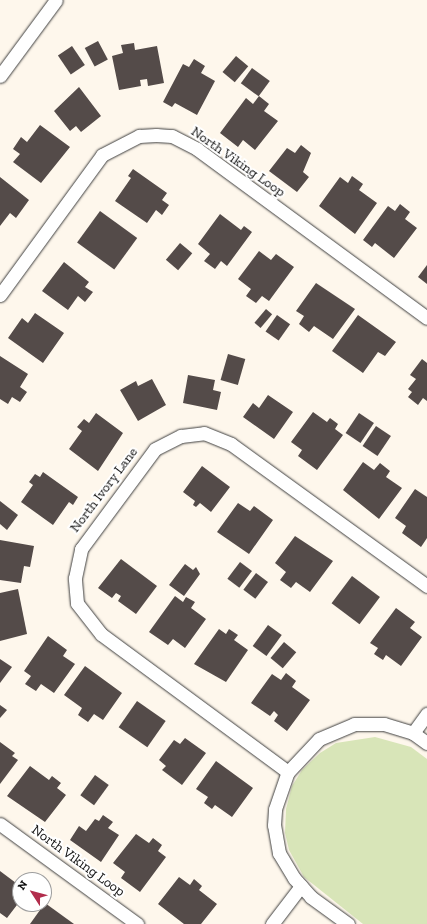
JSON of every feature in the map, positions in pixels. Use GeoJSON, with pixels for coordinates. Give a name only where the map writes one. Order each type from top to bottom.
{"type":"FeatureCollection","features":[{"type":"Feature","properties":{"kind":"street"},"geometry":{"type":"LineString","coordinates":[[0,76],[56,0]]}},
{"type":"Feature","properties":{"kind":"street","name":"North Viking Loop"},"geometry":{"type":"LineString","coordinates":[[0,295],[102,155],[139,136],[156,135],[172,136],[197,149],[427,318]]}},
{"type":"Feature","properties":{"kind":"street","name":"North Ivory Lane"},"geometry":{"type":"LineString","coordinates":[[288,772],[101,634],[77,603],[75,578],[81,549],[155,449],[181,436],[204,433],[231,444],[427,586]]}},
{"type":"Feature","properties":{"kind":"street"},"geometry":{"type":"LineString","coordinates":[[413,733],[427,714]]}},
{"type":"Feature","properties":{"kind":"street"},"geometry":{"type":"LineString","coordinates":[[348,924],[301,886],[279,853],[274,825],[278,797],[288,772],[319,739],[354,724],[384,724],[413,733],[427,743]]}},
{"type":"Feature","properties":{"kind":"street","name":"North Viking Loop"},"geometry":{"type":"LineString","coordinates":[[0,824],[137,924]]}},
{"type":"Feature","properties":{"kind":"street"},"geometry":{"type":"LineString","coordinates":[[272,924],[301,886]]}},
{"type":"Feature","properties":{"kind":"green space"},"geometry":{"type":"Polygon","coordinates":[[[375,737],[411,747],[427,759],[427,924],[363,924],[304,877],[289,850],[285,833],[286,809],[292,786],[302,770],[320,753],[336,743],[375,737]]]}},
{"type":"Feature","properties":{"kind":"building"},"geometry":{"type":"Polygon","coordinates":[[[98,41],[108,60],[95,67],[85,48],[98,41]]]}},
{"type":"Feature","properties":{"kind":"building"},"geometry":{"type":"Polygon","coordinates":[[[134,43],[135,50],[157,46],[164,83],[148,86],[147,79],[140,80],[141,86],[119,90],[112,56],[123,53],[121,45],[134,43]]]}},
{"type":"Feature","properties":{"kind":"building"},"geometry":{"type":"Polygon","coordinates":[[[72,46],[85,65],[71,75],[58,56],[72,46]]]}},
{"type":"Feature","properties":{"kind":"building"},"geometry":{"type":"Polygon","coordinates":[[[236,56],[248,66],[235,82],[223,72],[236,56]]]}},
{"type":"Feature","properties":{"kind":"building"},"geometry":{"type":"Polygon","coordinates":[[[194,59],[205,66],[201,73],[215,81],[197,115],[175,103],[172,107],[163,102],[183,64],[189,67],[194,59]]]}},
{"type":"Feature","properties":{"kind":"building"},"geometry":{"type":"Polygon","coordinates":[[[252,68],[270,81],[259,96],[241,83],[252,68]]]}},
{"type":"Feature","properties":{"kind":"building"},"geometry":{"type":"Polygon","coordinates":[[[79,87],[101,116],[81,132],[76,126],[70,131],[54,111],[79,87]]]}},
{"type":"Feature","properties":{"kind":"building"},"geometry":{"type":"Polygon","coordinates":[[[259,96],[269,104],[264,111],[278,121],[255,150],[243,140],[238,147],[220,133],[246,98],[253,104],[259,96]]]}},
{"type":"Feature","properties":{"kind":"building"},"geometry":{"type":"Polygon","coordinates":[[[40,125],[70,147],[41,183],[13,162],[20,154],[13,149],[21,137],[27,142],[40,125]]]}},
{"type":"Feature","properties":{"kind":"building"},"geometry":{"type":"Polygon","coordinates":[[[301,145],[311,153],[303,172],[309,177],[297,192],[269,171],[287,148],[295,153],[301,145]]]}},
{"type":"Feature","properties":{"kind":"building"},"geometry":{"type":"Polygon","coordinates":[[[133,169],[167,193],[162,200],[169,205],[162,215],[156,210],[147,223],[115,201],[131,178],[128,176],[133,169]]]}},
{"type":"Feature","properties":{"kind":"building"},"geometry":{"type":"Polygon","coordinates":[[[352,176],[363,184],[359,190],[377,203],[355,234],[319,206],[340,177],[348,183],[352,176]]]}},
{"type":"Feature","properties":{"kind":"building"},"geometry":{"type":"Polygon","coordinates":[[[0,177],[29,200],[16,218],[10,213],[0,226],[0,177]]]}},
{"type":"Feature","properties":{"kind":"building"},"geometry":{"type":"Polygon","coordinates":[[[400,204],[410,212],[405,219],[417,228],[394,258],[375,243],[372,247],[363,240],[388,206],[395,211],[400,204]]]}},
{"type":"Feature","properties":{"kind":"building"},"geometry":{"type":"Polygon","coordinates":[[[100,211],[137,238],[114,270],[77,243],[100,211]]]}},
{"type":"Feature","properties":{"kind":"building"},"geometry":{"type":"Polygon","coordinates":[[[220,214],[241,230],[244,226],[252,232],[227,266],[221,261],[215,269],[204,261],[210,254],[198,244],[220,214]]]}},
{"type":"Feature","properties":{"kind":"building"},"geometry":{"type":"Polygon","coordinates":[[[180,243],[192,253],[178,270],[166,260],[180,243]]]}},
{"type":"Feature","properties":{"kind":"building"},"geometry":{"type":"Polygon","coordinates":[[[259,251],[271,260],[276,254],[294,267],[269,301],[262,296],[256,303],[246,296],[251,289],[238,279],[259,251]]]}},
{"type":"Feature","properties":{"kind":"building"},"geometry":{"type":"Polygon","coordinates":[[[64,262],[89,282],[85,287],[93,292],[85,302],[78,296],[68,310],[42,291],[64,262]]]}},
{"type":"Feature","properties":{"kind":"building"},"geometry":{"type":"Polygon","coordinates":[[[427,265],[427,284],[418,277],[427,265]]]}},
{"type":"Feature","properties":{"kind":"building"},"geometry":{"type":"Polygon","coordinates":[[[316,283],[355,309],[333,339],[314,326],[309,332],[299,324],[304,316],[296,311],[316,283]]]}},
{"type":"Feature","properties":{"kind":"building"},"geometry":{"type":"Polygon","coordinates":[[[266,309],[272,314],[261,328],[254,323],[266,309]]]}},
{"type":"Feature","properties":{"kind":"building"},"geometry":{"type":"Polygon","coordinates":[[[35,313],[64,333],[43,363],[8,338],[22,318],[28,323],[35,313]]]}},
{"type":"Feature","properties":{"kind":"building"},"geometry":{"type":"Polygon","coordinates":[[[277,315],[290,324],[279,341],[266,331],[277,315]]]}},
{"type":"Feature","properties":{"kind":"building"},"geometry":{"type":"Polygon","coordinates":[[[358,315],[396,342],[385,356],[378,352],[363,373],[332,351],[358,315]]]}},
{"type":"Feature","properties":{"kind":"building"},"geometry":{"type":"Polygon","coordinates":[[[228,354],[245,359],[238,385],[221,380],[228,354]]]}},
{"type":"Feature","properties":{"kind":"building"},"geometry":{"type":"Polygon","coordinates":[[[0,356],[28,374],[20,387],[27,392],[20,402],[12,397],[8,404],[0,399],[0,356]]]}},
{"type":"Feature","properties":{"kind":"building"},"geometry":{"type":"Polygon","coordinates":[[[422,359],[427,363],[427,401],[423,398],[418,405],[408,397],[412,392],[408,389],[416,379],[410,375],[422,359]]]}},
{"type":"Feature","properties":{"kind":"building"},"geometry":{"type":"Polygon","coordinates":[[[188,375],[215,380],[213,390],[221,392],[217,410],[183,403],[188,375]]]}},
{"type":"Feature","properties":{"kind":"building"},"geometry":{"type":"Polygon","coordinates":[[[152,379],[166,405],[138,421],[120,390],[136,381],[138,386],[152,379]]]}},
{"type":"Feature","properties":{"kind":"building"},"geometry":{"type":"Polygon","coordinates":[[[268,395],[293,412],[274,439],[243,417],[253,403],[259,408],[268,395]]]}},
{"type":"Feature","properties":{"kind":"building"},"geometry":{"type":"Polygon","coordinates":[[[313,412],[327,422],[330,418],[338,424],[335,429],[343,435],[317,470],[298,456],[302,450],[291,442],[313,412]]]}},
{"type":"Feature","properties":{"kind":"building"},"geometry":{"type":"Polygon","coordinates":[[[96,413],[123,433],[98,471],[69,449],[82,431],[77,427],[84,419],[89,423],[96,413]]]}},
{"type":"Feature","properties":{"kind":"building"},"geometry":{"type":"Polygon","coordinates":[[[359,413],[374,423],[361,443],[346,433],[359,413]]]}},
{"type":"Feature","properties":{"kind":"building"},"geometry":{"type":"Polygon","coordinates":[[[376,426],[391,436],[378,456],[363,446],[376,426]]]}},
{"type":"Feature","properties":{"kind":"building"},"geometry":{"type":"Polygon","coordinates":[[[363,462],[374,470],[380,463],[390,471],[386,477],[402,488],[379,519],[343,490],[363,462]]]}},
{"type":"Feature","properties":{"kind":"building"},"geometry":{"type":"Polygon","coordinates":[[[202,466],[230,487],[211,512],[200,503],[196,507],[193,505],[195,501],[183,492],[202,466]]]}},
{"type":"Feature","properties":{"kind":"building"},"geometry":{"type":"Polygon","coordinates":[[[43,472],[78,497],[73,505],[69,502],[53,525],[21,502],[33,485],[29,482],[35,474],[40,477],[43,472]]]}},
{"type":"Feature","properties":{"kind":"building"},"geometry":{"type":"Polygon","coordinates":[[[415,489],[427,497],[427,538],[421,547],[402,533],[406,526],[395,518],[415,489]]]}},
{"type":"Feature","properties":{"kind":"building"},"geometry":{"type":"Polygon","coordinates":[[[0,501],[18,515],[7,530],[0,524],[0,501]]]}},
{"type":"Feature","properties":{"kind":"building"},"geometry":{"type":"Polygon","coordinates":[[[238,503],[250,511],[254,506],[273,520],[249,554],[217,532],[238,503]]]}},
{"type":"Feature","properties":{"kind":"building"},"geometry":{"type":"Polygon","coordinates":[[[295,536],[333,561],[310,592],[296,582],[291,588],[280,580],[286,572],[275,563],[295,536]]]}},
{"type":"Feature","properties":{"kind":"building"},"geometry":{"type":"Polygon","coordinates":[[[0,540],[34,546],[30,567],[24,566],[21,583],[0,580],[0,540]]]}},
{"type":"Feature","properties":{"kind":"building"},"geometry":{"type":"Polygon","coordinates":[[[121,559],[157,586],[136,614],[118,601],[121,596],[116,593],[112,598],[98,588],[121,559]]]}},
{"type":"Feature","properties":{"kind":"building"},"geometry":{"type":"Polygon","coordinates":[[[240,562],[252,571],[239,588],[227,579],[240,562]]]}},
{"type":"Feature","properties":{"kind":"building"},"geometry":{"type":"Polygon","coordinates":[[[185,564],[193,570],[196,567],[200,574],[184,596],[169,585],[185,564]]]}},
{"type":"Feature","properties":{"kind":"building"},"geometry":{"type":"Polygon","coordinates":[[[256,573],[268,582],[255,599],[243,590],[256,573]]]}},
{"type":"Feature","properties":{"kind":"building"},"geometry":{"type":"Polygon","coordinates":[[[352,576],[380,597],[359,624],[332,603],[352,576]]]}},
{"type":"Feature","properties":{"kind":"building"},"geometry":{"type":"Polygon","coordinates":[[[18,589],[27,634],[0,641],[0,593],[18,589]]]}},
{"type":"Feature","properties":{"kind":"building"},"geometry":{"type":"Polygon","coordinates":[[[175,596],[183,602],[186,597],[195,602],[191,608],[206,619],[185,648],[173,639],[168,645],[149,632],[175,596]]]}},
{"type":"Feature","properties":{"kind":"building"},"geometry":{"type":"Polygon","coordinates":[[[396,608],[415,622],[410,628],[422,637],[401,666],[386,655],[383,660],[374,654],[378,648],[370,643],[396,608]]]}},
{"type":"Feature","properties":{"kind":"building"},"geometry":{"type":"Polygon","coordinates":[[[268,625],[282,635],[266,656],[253,646],[268,625]]]}},
{"type":"Feature","properties":{"kind":"building"},"geometry":{"type":"Polygon","coordinates":[[[219,629],[226,634],[229,629],[238,635],[234,640],[248,650],[226,682],[194,664],[219,629]]]}},
{"type":"Feature","properties":{"kind":"building"},"geometry":{"type":"Polygon","coordinates":[[[48,636],[67,650],[63,656],[75,664],[54,693],[41,684],[36,691],[25,684],[31,676],[24,671],[48,636]]]}},
{"type":"Feature","properties":{"kind":"building"},"geometry":{"type":"Polygon","coordinates":[[[284,642],[296,652],[283,668],[271,658],[284,642]]]}},
{"type":"Feature","properties":{"kind":"building"},"geometry":{"type":"Polygon","coordinates":[[[0,659],[12,667],[0,683],[0,659]]]}},
{"type":"Feature","properties":{"kind":"building"},"geometry":{"type":"Polygon","coordinates":[[[85,666],[122,693],[103,720],[94,714],[88,722],[78,715],[82,708],[64,695],[85,666]]]}},
{"type":"Feature","properties":{"kind":"building"},"geometry":{"type":"Polygon","coordinates":[[[286,673],[296,681],[292,687],[310,700],[287,731],[274,721],[278,715],[274,711],[270,716],[251,703],[272,674],[281,680],[286,673]]]}},
{"type":"Feature","properties":{"kind":"building"},"geometry":{"type":"Polygon","coordinates":[[[137,701],[166,721],[147,747],[119,727],[137,701]]]}},
{"type":"Feature","properties":{"kind":"building"},"geometry":{"type":"Polygon","coordinates":[[[0,705],[7,710],[0,718],[0,705]]]}},
{"type":"Feature","properties":{"kind":"building"},"geometry":{"type":"Polygon","coordinates":[[[185,738],[206,753],[182,785],[162,770],[166,766],[159,760],[174,740],[180,744],[185,738]]]}},
{"type":"Feature","properties":{"kind":"building"},"geometry":{"type":"Polygon","coordinates":[[[0,742],[15,753],[12,756],[18,760],[0,784],[0,742]]]}},
{"type":"Feature","properties":{"kind":"building"},"geometry":{"type":"Polygon","coordinates":[[[216,761],[253,788],[232,817],[215,805],[212,809],[204,803],[208,797],[196,789],[216,761]]]}},
{"type":"Feature","properties":{"kind":"building"},"geometry":{"type":"Polygon","coordinates":[[[30,766],[49,780],[52,776],[61,783],[57,788],[66,795],[45,822],[7,796],[30,766]]]}},
{"type":"Feature","properties":{"kind":"building"},"geometry":{"type":"Polygon","coordinates":[[[95,775],[109,785],[94,805],[80,795],[95,775]]]}},
{"type":"Feature","properties":{"kind":"building"},"geometry":{"type":"Polygon","coordinates":[[[103,815],[113,822],[108,828],[119,835],[101,862],[70,840],[79,826],[86,831],[95,819],[99,821],[103,815]]]}},
{"type":"Feature","properties":{"kind":"building"},"geometry":{"type":"Polygon","coordinates":[[[136,834],[149,843],[153,838],[162,845],[158,851],[166,857],[140,892],[121,878],[125,872],[113,863],[136,834]]]}},
{"type":"Feature","properties":{"kind":"building"},"geometry":{"type":"Polygon","coordinates":[[[0,871],[12,880],[12,911],[7,918],[0,913],[0,871]]]}},
{"type":"Feature","properties":{"kind":"building"},"geometry":{"type":"Polygon","coordinates":[[[179,877],[190,885],[194,879],[202,886],[199,890],[217,904],[201,924],[184,924],[158,904],[179,877]]]}},
{"type":"Feature","properties":{"kind":"building"},"geometry":{"type":"Polygon","coordinates":[[[52,908],[74,924],[30,924],[39,912],[52,912],[52,908]]]}}]}
